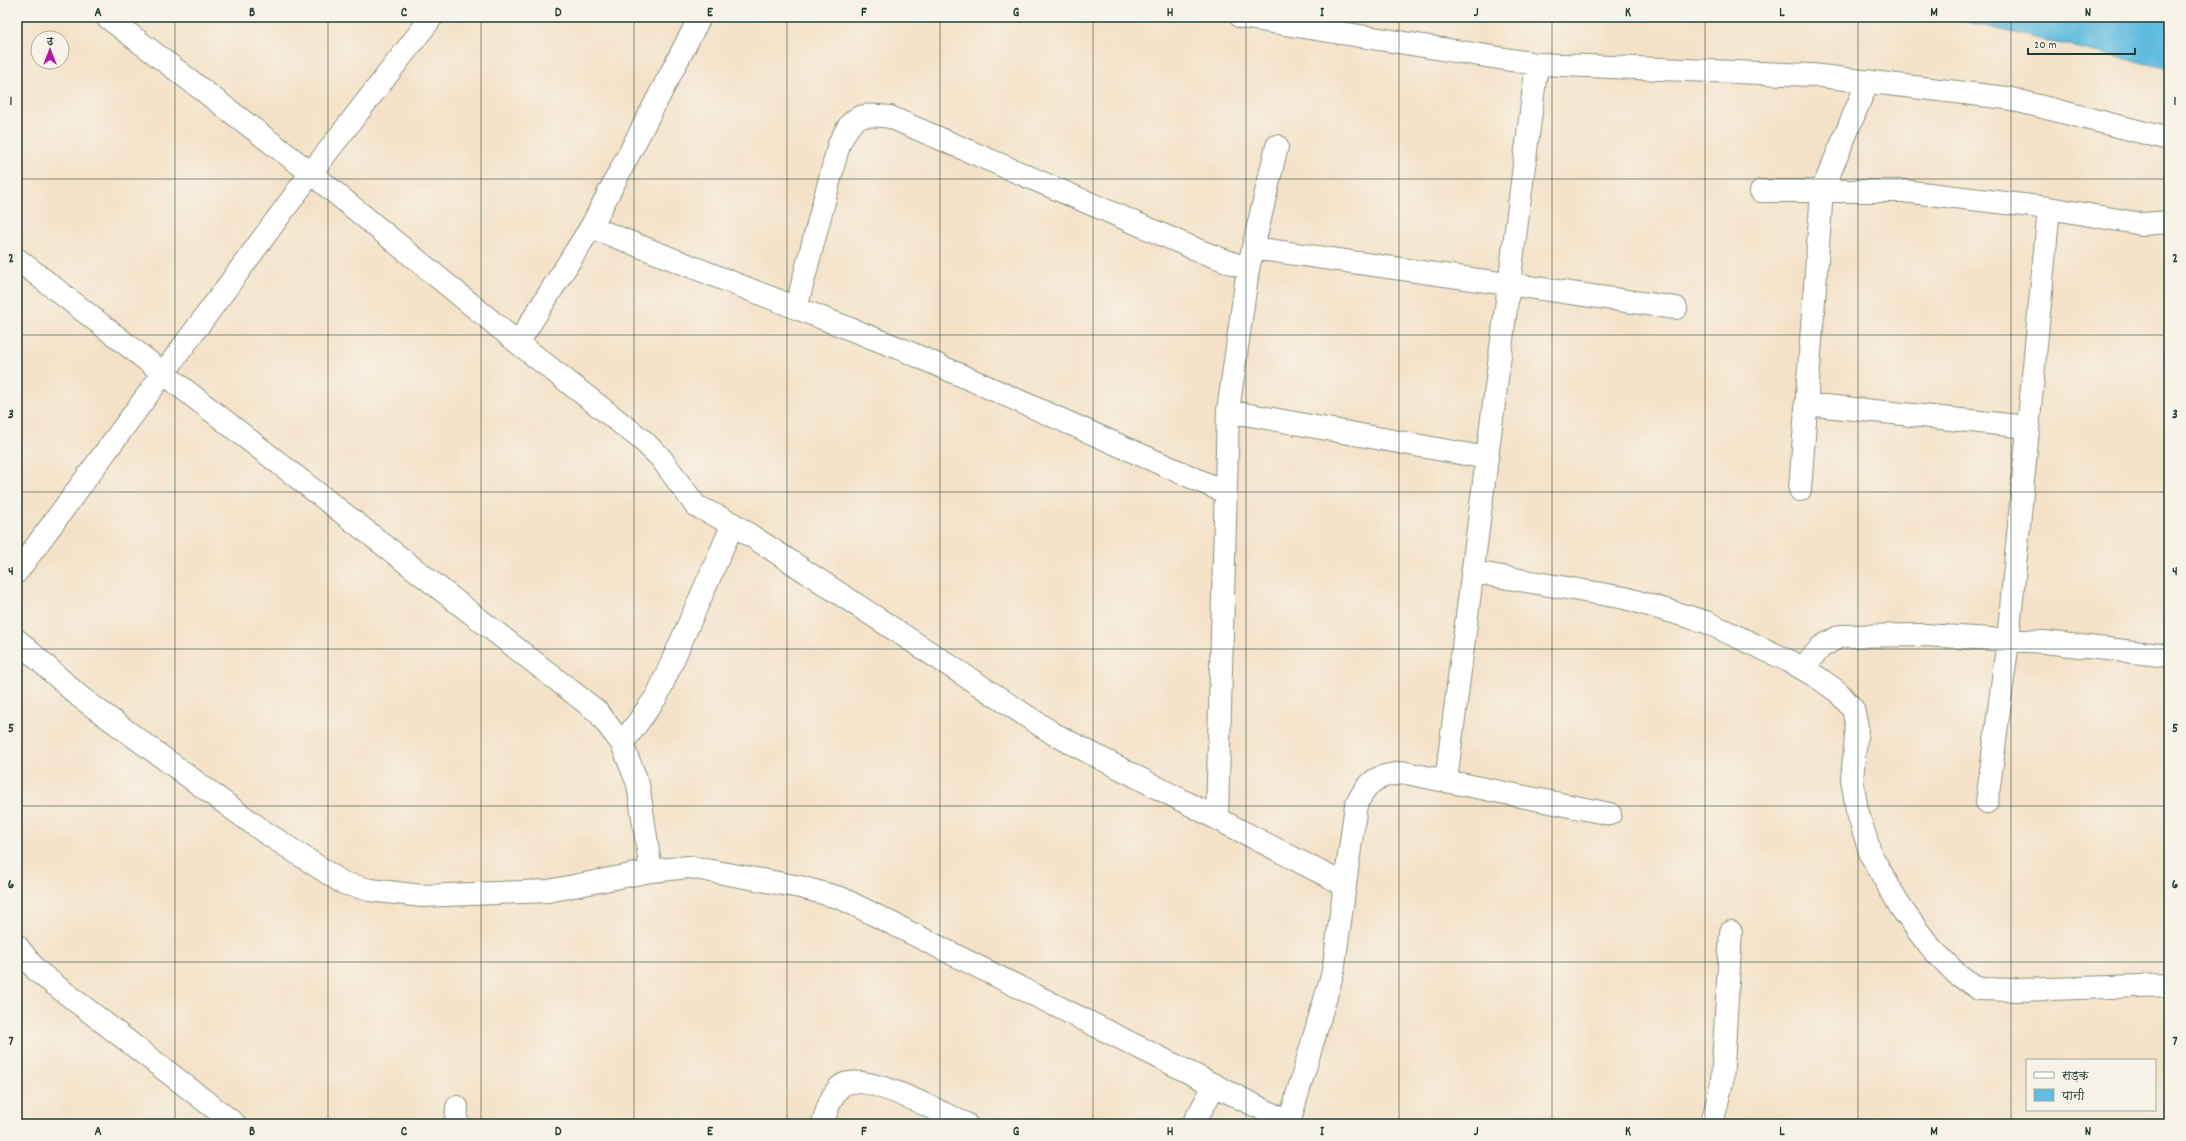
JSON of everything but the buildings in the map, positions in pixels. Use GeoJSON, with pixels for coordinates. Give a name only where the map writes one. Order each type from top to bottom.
{"type":"FeatureCollection","features":[{"type":"Feature","properties":{"kind":"street"},"geometry":{"type":"LineString","coordinates":[[107,17],[311,173],[518,343],[641,439],[660,457],[696,506],[733,524],[1054,734],[1345,885]]}},
{"type":"Feature","properties":{"kind":"street"},"geometry":{"type":"LineString","coordinates":[[17,572],[311,173],[432,17]]}},
{"type":"Feature","properties":{"kind":"street"},"geometry":{"type":"LineString","coordinates":[[518,343],[590,226],[700,17]]}},
{"type":"Feature","properties":{"kind":"street"},"geometry":{"type":"LineString","coordinates":[[1241,17],[1537,64],[1812,75],[2007,98],[2169,140]]}},
{"type":"Feature","properties":{"kind":"street"},"geometry":{"type":"LineString","coordinates":[[1446,781],[1537,64]]}},
{"type":"Feature","properties":{"kind":"street"},"geometry":{"type":"LineString","coordinates":[[1800,490],[1822,191],[1868,81]]}},
{"type":"Feature","properties":{"kind":"street"},"geometry":{"type":"LineString","coordinates":[[796,308],[839,144],[846,129],[855,118],[867,114],[890,117],[1200,251],[1250,259],[1509,286],[1676,308]]}},
{"type":"Feature","properties":{"kind":"street"},"geometry":{"type":"LineString","coordinates":[[1217,818],[1228,411],[1250,259],[1277,146]]}},
{"type":"Feature","properties":{"kind":"street"},"geometry":{"type":"LineString","coordinates":[[1761,191],[1903,191],[2049,208],[2142,224],[2169,222]]}},
{"type":"Feature","properties":{"kind":"street"},"geometry":{"type":"LineString","coordinates":[[1987,802],[2008,640],[2049,208]]}},
{"type":"Feature","properties":{"kind":"street"},"geometry":{"type":"LineString","coordinates":[[590,226],[906,351],[1225,492]]}},
{"type":"Feature","properties":{"kind":"street"},"geometry":{"type":"LineString","coordinates":[[17,259],[598,712],[622,744],[638,784],[651,871]]}},
{"type":"Feature","properties":{"kind":"street"},"geometry":{"type":"LineString","coordinates":[[1806,404],[2028,427]]}},
{"type":"Feature","properties":{"kind":"street"},"geometry":{"type":"LineString","coordinates":[[1228,411],[1487,458]]}},
{"type":"Feature","properties":{"kind":"street"},"geometry":{"type":"LineString","coordinates":[[622,744],[657,696],[733,524]]}},
{"type":"Feature","properties":{"kind":"street"},"geometry":{"type":"LineString","coordinates":[[1472,572],[1633,600],[1706,622],[1802,668],[1838,692],[1853,709],[1857,727],[1852,779],[1857,810],[1871,855],[1901,908],[1930,946],[1957,974],[1979,989],[2017,990],[2169,985]]}},
{"type":"Feature","properties":{"kind":"street"},"geometry":{"type":"LineString","coordinates":[[1802,668],[1821,647],[1840,636],[1924,635],[2044,642],[2169,656]]}},
{"type":"Feature","properties":{"kind":"street"},"geometry":{"type":"LineString","coordinates":[[17,640],[86,702],[263,831],[343,883],[370,890],[422,896],[548,891],[651,871],[689,867],[800,887],[841,898],[1290,1123],[1333,972],[1356,805],[1365,788],[1377,779],[1389,774],[1406,773],[1610,814]]}},
{"type":"Feature","properties":{"kind":"street"},"geometry":{"type":"LineString","coordinates":[[1712,1124],[1722,1082],[1731,932]]}},
{"type":"Feature","properties":{"kind":"street"},"geometry":{"type":"LineString","coordinates":[[17,946],[37,971],[235,1124]]}},
{"type":"Feature","properties":{"kind":"street"},"geometry":{"type":"LineString","coordinates":[[823,1124],[831,1098],[842,1085],[859,1081],[880,1086],[966,1124]]}},
{"type":"Feature","properties":{"kind":"street"},"geometry":{"type":"LineString","coordinates":[[1192,1124],[1215,1085]]}},
{"type":"Feature","properties":{"kind":"water"},"geometry":{"type":"Polygon","coordinates":[[[1946,17],[2169,17],[2169,69],[1946,17]]]}}]}
